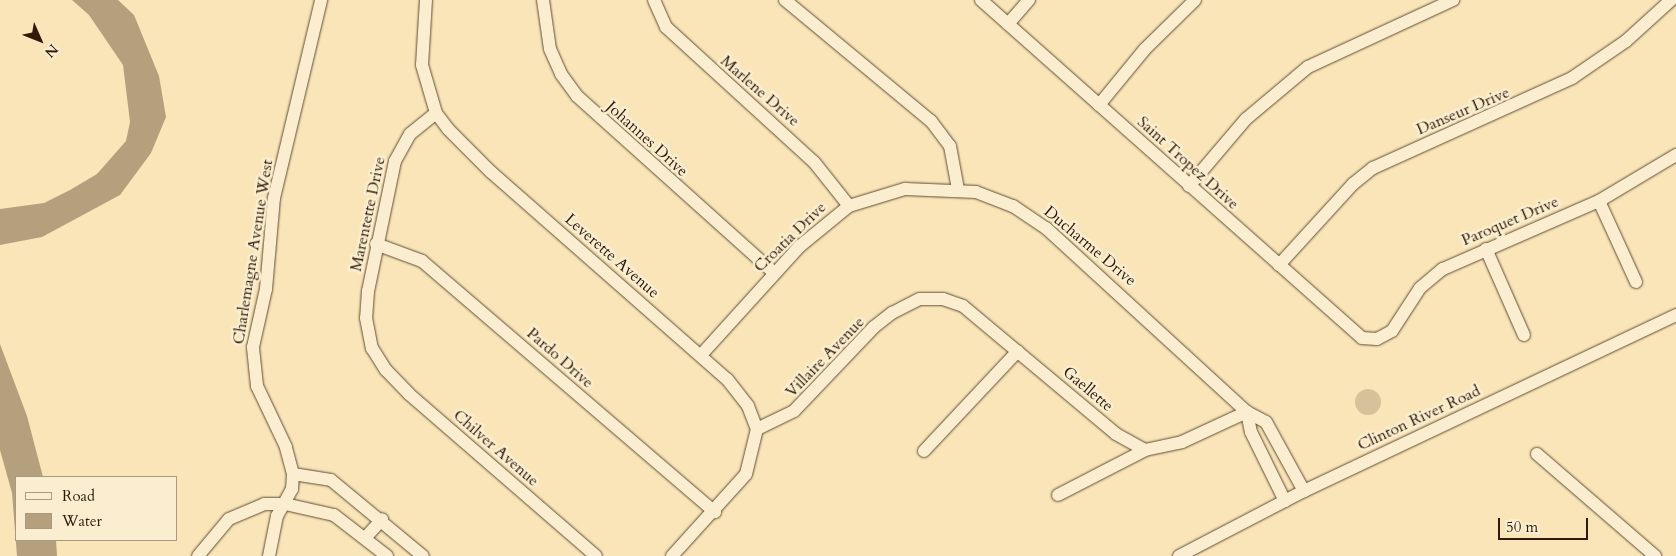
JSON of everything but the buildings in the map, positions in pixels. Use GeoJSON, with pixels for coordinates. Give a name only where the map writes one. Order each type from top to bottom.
{"type":"FeatureCollection","features":[{"type":"Feature","properties":{"kind":"street","name":"Charlemagne Avenue West"},"geometry":{"type":"LineString","coordinates":[[269,556],[277,516],[285,504],[293,474],[286,447],[257,386],[253,347],[266,289],[274,198],[321,0]]}},
{"type":"Feature","properties":{"kind":"street"},"geometry":{"type":"LineString","coordinates":[[426,0],[422,64],[436,113]]}},
{"type":"Feature","properties":{"kind":"street","name":"Johannes Drive"},"geometry":{"type":"LineString","coordinates":[[543,0],[552,56],[577,96],[774,273]]}},
{"type":"Feature","properties":{"kind":"street","name":"Marlene Drive"},"geometry":{"type":"LineString","coordinates":[[654,0],[656,13],[666,27],[814,162],[849,206]]}},
{"type":"Feature","properties":{"kind":"street"},"geometry":{"type":"LineString","coordinates":[[785,0],[936,125],[950,146],[958,189]]}},
{"type":"Feature","properties":{"kind":"street","name":"Saint Tropez Drive"},"geometry":{"type":"LineString","coordinates":[[981,0],[1356,335],[1377,339]]}},
{"type":"Feature","properties":{"kind":"street"},"geometry":{"type":"LineString","coordinates":[[1008,24],[1029,0]]}},
{"type":"Feature","properties":{"kind":"street"},"geometry":{"type":"LineString","coordinates":[[1099,105],[1145,50],[1195,0]]}},
{"type":"Feature","properties":{"kind":"street"},"geometry":{"type":"LineString","coordinates":[[1189,186],[1246,119],[1295,76],[1337,50],[1454,0]]}},
{"type":"Feature","properties":{"kind":"street","name":"Danseur Drive"},"geometry":{"type":"LineString","coordinates":[[1279,265],[1353,184],[1373,168],[1572,78],[1626,41],[1672,0]]}},
{"type":"Feature","properties":{"kind":"street","name":"Marentette Drive"},"geometry":{"type":"LineString","coordinates":[[379,361],[368,335],[366,318],[376,244],[399,151],[416,128],[436,113]]}},
{"type":"Feature","properties":{"kind":"street","name":"Leverette Avenue"},"geometry":{"type":"LineString","coordinates":[[436,113],[492,172],[701,355],[740,393],[757,429]]}},
{"type":"Feature","properties":{"kind":"street","name":"Paroquet Drive"},"geometry":{"type":"LineString","coordinates":[[1377,339],[1392,331],[1427,281],[1442,268],[1599,201],[1676,155]]}},
{"type":"Feature","properties":{"kind":"street","name":"Croatia Drive"},"geometry":{"type":"LineString","coordinates":[[701,355],[774,273],[830,219],[849,206],[905,189],[958,189]]}},
{"type":"Feature","properties":{"kind":"street","name":"Ducharme Drive"},"geometry":{"type":"LineString","coordinates":[[958,189],[992,197],[1046,228],[1247,412],[1266,422],[1276,435],[1304,491]]}},
{"type":"Feature","properties":{"kind":"street"},"geometry":{"type":"LineString","coordinates":[[1599,201],[1636,282]]}},
{"type":"Feature","properties":{"kind":"street","name":"Pardo Drive"},"geometry":{"type":"LineString","coordinates":[[376,244],[410,254],[428,266],[715,512]]}},
{"type":"Feature","properties":{"kind":"street"},"geometry":{"type":"LineString","coordinates":[[1486,249],[1524,334]]}},
{"type":"Feature","properties":{"kind":"street","name":"Gaellette"},"geometry":{"type":"LineString","coordinates":[[920,300],[943,299],[963,306],[1116,434],[1145,450]]}},
{"type":"Feature","properties":{"kind":"street","name":"Villaire Avenue"},"geometry":{"type":"LineString","coordinates":[[757,429],[794,411],[874,328],[892,313],[920,300]]}},
{"type":"Feature","properties":{"kind":"street","name":"Clinton River Road"},"geometry":{"type":"LineString","coordinates":[[1179,556],[1304,491],[1676,315]]}},
{"type":"Feature","properties":{"kind":"street"},"geometry":{"type":"LineString","coordinates":[[924,451],[1018,351]]}},
{"type":"Feature","properties":{"kind":"street","name":"Chilver Avenue"},"geometry":{"type":"LineString","coordinates":[[379,361],[409,394],[596,556]]}},
{"type":"Feature","properties":{"kind":"street"},"geometry":{"type":"LineString","coordinates":[[1058,496],[1145,450],[1182,442],[1247,412],[1251,432],[1285,501]]}},
{"type":"Feature","properties":{"kind":"street"},"geometry":{"type":"LineString","coordinates":[[672,556],[715,512],[746,474],[755,450],[757,429]]}},
{"type":"Feature","properties":{"kind":"street"},"geometry":{"type":"LineString","coordinates":[[1537,454],[1655,556]]}},
{"type":"Feature","properties":{"kind":"street"},"geometry":{"type":"LineString","coordinates":[[293,474],[331,480],[382,520],[423,556]]}},
{"type":"Feature","properties":{"kind":"street"},"geometry":{"type":"LineString","coordinates":[[198,556],[229,520],[264,504],[285,504],[334,515],[366,537],[387,556]]}},
{"type":"Feature","properties":{"kind":"street"},"geometry":{"type":"LineString","coordinates":[[366,537],[382,520]]}},
{"type":"Feature","properties":{"kind":"shaded area"},"geometry":{"type":"Polygon","coordinates":[[[1368,389],[1377,393],[1381,402],[1377,411],[1368,415],[1359,411],[1355,402],[1359,393],[1368,389]]]}},
{"type":"Feature","properties":{"kind":"water"},"geometry":{"type":"Polygon","coordinates":[[[72,0],[118,0],[134,15],[159,76],[166,117],[151,153],[120,195],[42,237],[0,245],[0,209],[44,203],[70,190],[97,174],[126,141],[130,122],[123,65],[89,15],[72,0]]]}},
{"type":"Feature","properties":{"kind":"water"},"geometry":{"type":"Polygon","coordinates":[[[0,344],[27,416],[43,476],[15,476],[15,531],[12,493],[0,450],[0,344]]]}},
{"type":"Feature","properties":{"kind":"water"},"geometry":{"type":"Polygon","coordinates":[[[16,541],[56,541],[57,556],[17,556],[16,541]]]}}]}
